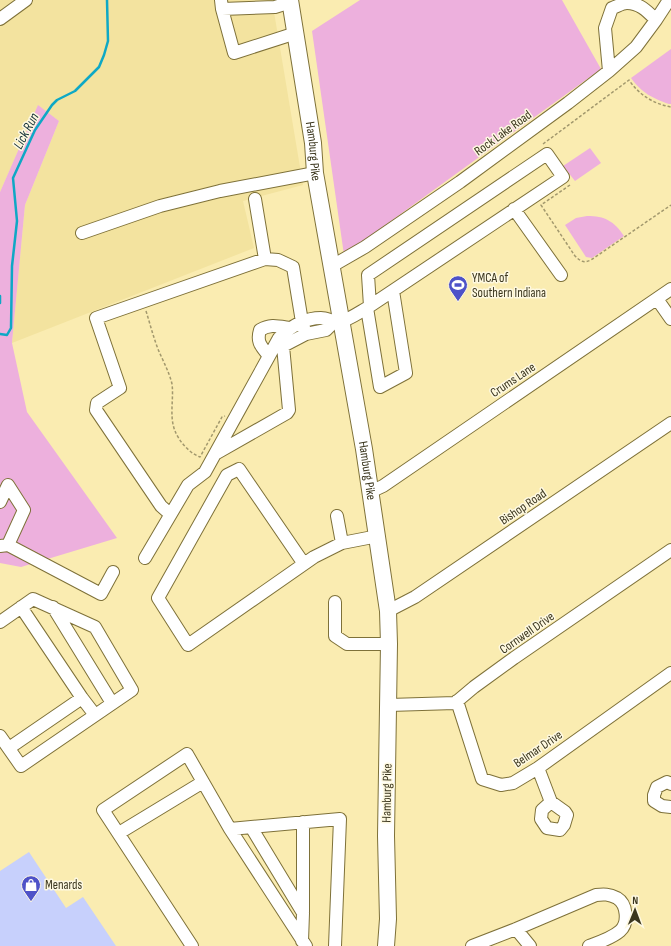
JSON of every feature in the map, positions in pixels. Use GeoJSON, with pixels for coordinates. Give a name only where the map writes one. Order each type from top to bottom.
{"type":"FeatureCollection","features":[{"type":"Feature","properties":{"kind":"main road","name":"Hamburg Pike"},"geometry":{"type":"LineString","coordinates":[[291,1],[313,143],[315,173],[332,266],[338,322],[378,536],[388,611],[389,705],[386,836],[388,918],[386,946]]}},
{"type":"Feature","properties":{"kind":"street"},"geometry":{"type":"LineString","coordinates":[[0,20],[26,0]]}},
{"type":"Feature","properties":{"kind":"street","name":"Rock Lake Road"},"geometry":{"type":"LineString","coordinates":[[332,266],[365,247],[460,182],[609,71],[636,47],[669,0]]}},
{"type":"Feature","properties":{"kind":"street"},"geometry":{"type":"LineString","coordinates":[[291,1],[275,7],[222,5],[234,53],[296,33]]}},
{"type":"Feature","properties":{"kind":"street"},"geometry":{"type":"LineString","coordinates":[[609,71],[606,28],[612,8],[626,2],[634,4],[643,7],[656,20]]}},
{"type":"Feature","properties":{"kind":"street"},"geometry":{"type":"LineString","coordinates":[[288,328],[274,325],[267,326],[260,330],[258,337],[259,344],[276,350],[306,334],[326,330],[338,322],[369,307],[563,177],[547,154],[368,275],[369,307],[380,387],[406,373],[393,291]]}},
{"type":"Feature","properties":{"kind":"street"},"geometry":{"type":"LineString","coordinates":[[82,233],[160,206],[220,191],[315,173]]}},
{"type":"Feature","properties":{"kind":"street"},"geometry":{"type":"LineString","coordinates":[[256,199],[265,259]]}},
{"type":"Feature","properties":{"kind":"street"},"geometry":{"type":"LineString","coordinates":[[514,209],[561,274]]}},
{"type":"Feature","properties":{"kind":"street"},"geometry":{"type":"LineString","coordinates":[[170,514],[161,506],[96,410],[97,403],[120,388],[96,318],[265,259],[278,260],[293,266],[302,322],[306,334]]}},
{"type":"Feature","properties":{"kind":"street","name":"Crums Lane"},"geometry":{"type":"LineString","coordinates":[[370,492],[383,486],[671,289]]}},
{"type":"Feature","properties":{"kind":"street"},"geometry":{"type":"LineString","coordinates":[[657,299],[671,319]]}},
{"type":"Feature","properties":{"kind":"street"},"geometry":{"type":"LineString","coordinates":[[145,558],[188,485],[205,472],[233,421],[276,350],[279,338],[288,328],[302,322],[321,318],[338,322]]}},
{"type":"Feature","properties":{"kind":"street"},"geometry":{"type":"LineString","coordinates":[[214,455],[287,414],[289,410],[276,350]]}},
{"type":"Feature","properties":{"kind":"street","name":"Bishop Road"},"geometry":{"type":"LineString","coordinates":[[388,611],[415,598],[671,423]]}},
{"type":"Feature","properties":{"kind":"street"},"geometry":{"type":"LineString","coordinates":[[304,564],[239,469],[227,475],[158,598],[188,645],[304,564],[314,557],[347,542],[378,536]]}},
{"type":"Feature","properties":{"kind":"street"},"geometry":{"type":"LineString","coordinates":[[0,502],[8,485],[24,510],[4,546],[101,594],[113,572]]}},
{"type":"Feature","properties":{"kind":"street"},"geometry":{"type":"LineString","coordinates":[[337,516],[340,530],[347,530],[350,532],[347,542]]}},
{"type":"Feature","properties":{"kind":"street","name":"Cornwell Drive"},"geometry":{"type":"LineString","coordinates":[[458,701],[474,687],[509,662],[671,550]]}},
{"type":"Feature","properties":{"kind":"street"},"geometry":{"type":"LineString","coordinates":[[0,622],[33,599],[95,627],[132,690],[21,766],[0,736]]}},
{"type":"Feature","properties":{"kind":"street"},"geometry":{"type":"LineString","coordinates":[[335,602],[336,636],[339,640],[347,644],[389,644]]}},
{"type":"Feature","properties":{"kind":"street"},"geometry":{"type":"LineString","coordinates":[[21,607],[95,715]]}},
{"type":"Feature","properties":{"kind":"street"},"geometry":{"type":"LineString","coordinates":[[53,608],[112,703]]}},
{"type":"Feature","properties":{"kind":"street","name":"Belmar Drive"},"geometry":{"type":"LineString","coordinates":[[458,701],[482,779],[500,785],[513,783],[538,768],[671,673]]}},
{"type":"Feature","properties":{"kind":"street"},"geometry":{"type":"LineString","coordinates":[[8,748],[82,698]]}},
{"type":"Feature","properties":{"kind":"street"},"geometry":{"type":"LineString","coordinates":[[389,705],[455,703],[458,701]]}},
{"type":"Feature","properties":{"kind":"street"},"geometry":{"type":"LineString","coordinates":[[192,946],[103,810],[187,754],[230,829],[300,944]]}},
{"type":"Feature","properties":{"kind":"street"},"geometry":{"type":"LineString","coordinates":[[538,768],[551,802]]}},
{"type":"Feature","properties":{"kind":"street"},"geometry":{"type":"LineString","coordinates":[[118,833],[203,782]]}},
{"type":"Feature","properties":{"kind":"street"},"geometry":{"type":"LineString","coordinates":[[671,784],[667,782],[657,787],[654,795],[654,801],[662,806],[671,807]]}},
{"type":"Feature","properties":{"kind":"street"},"geometry":{"type":"LineString","coordinates":[[230,829],[340,819],[335,946]]}},
{"type":"Feature","properties":{"kind":"street"},"geometry":{"type":"LineString","coordinates":[[300,944],[303,913],[303,822]]}},
{"type":"Feature","properties":{"kind":"street"},"geometry":{"type":"LineString","coordinates":[[251,827],[303,913]]}},
{"type":"Feature","properties":{"kind":"street"},"geometry":{"type":"LineString","coordinates":[[472,946],[596,895],[606,894],[619,899],[626,911],[626,921],[622,930],[610,938],[589,946]]}},
{"type":"Feature","properties":{"kind":"street"},"geometry":{"type":"LineString","coordinates":[[516,929],[530,946]]}},
{"type":"Feature","properties":{"kind":"path"},"geometry":{"type":"LineString","coordinates":[[542,145],[629,80],[637,90],[649,99],[671,107]]}},
{"type":"Feature","properties":{"kind":"path"},"geometry":{"type":"LineString","coordinates":[[566,180],[570,185],[541,205],[576,256],[584,262],[591,260],[671,205]]}},
{"type":"Feature","properties":{"kind":"path"},"geometry":{"type":"LineString","coordinates":[[144,302],[160,354],[170,377],[173,396],[173,424],[174,430],[180,441],[190,451],[200,457],[222,417],[225,416],[233,421]]}},
{"type":"Feature","properties":{"kind":"shaded area"},"geometry":{"type":"Polygon","coordinates":[[[0,0],[272,0],[303,185],[243,201],[254,248],[12,343],[25,205],[59,121],[38,106],[0,192],[0,0]]]}},
{"type":"Feature","properties":{"kind":"shaded area"},"geometry":{"type":"Polygon","coordinates":[[[360,0],[562,0],[601,69],[344,255],[312,31],[360,0]]]}},
{"type":"Feature","properties":{"kind":"shaded area"},"geometry":{"type":"Polygon","coordinates":[[[671,49],[671,104],[669,104],[657,100],[639,88],[631,78],[671,49]]]}},
{"type":"Feature","properties":{"kind":"shaded area"},"geometry":{"type":"Polygon","coordinates":[[[38,105],[59,121],[25,205],[12,343],[27,412],[117,538],[21,567],[0,563],[0,192],[38,105]]]}},
{"type":"Feature","properties":{"kind":"shaded area"},"geometry":{"type":"Polygon","coordinates":[[[590,148],[601,163],[575,181],[563,166],[590,148]]]}},
{"type":"Feature","properties":{"kind":"shaded area"},"geometry":{"type":"Polygon","coordinates":[[[587,216],[599,217],[608,220],[617,227],[624,236],[592,258],[586,257],[565,225],[576,218],[587,216]]]}},
{"type":"Feature","properties":{"kind":"building","name":"Menards"},"geometry":{"type":"Polygon","coordinates":[[[29,852],[66,908],[83,897],[116,946],[0,946],[0,871],[29,852]]]}},
{"type":"Feature","properties":{"kind":"waterway","name":"Lick Run"},"geometry":{"type":"LineString","coordinates":[[0,334],[7,335],[11,328],[12,266],[17,221],[13,178],[35,130],[52,105],[57,100],[75,91],[99,67],[108,41],[107,0]]}},
{"type":"Feature","properties":{"kind":"waterway","name":"Lick Run"},"geometry":{"type":"LineString","coordinates":[[0,296],[0,303]]}},
{"type":"Feature","properties":{"kind":"place","name":"YMCA of Southern Indiana"},"geometry":{"type":"Point","coordinates":[458,302]}},
{"type":"Feature","properties":{"kind":"place","name":"Menards"},"geometry":{"type":"Point","coordinates":[31,902]}}]}
